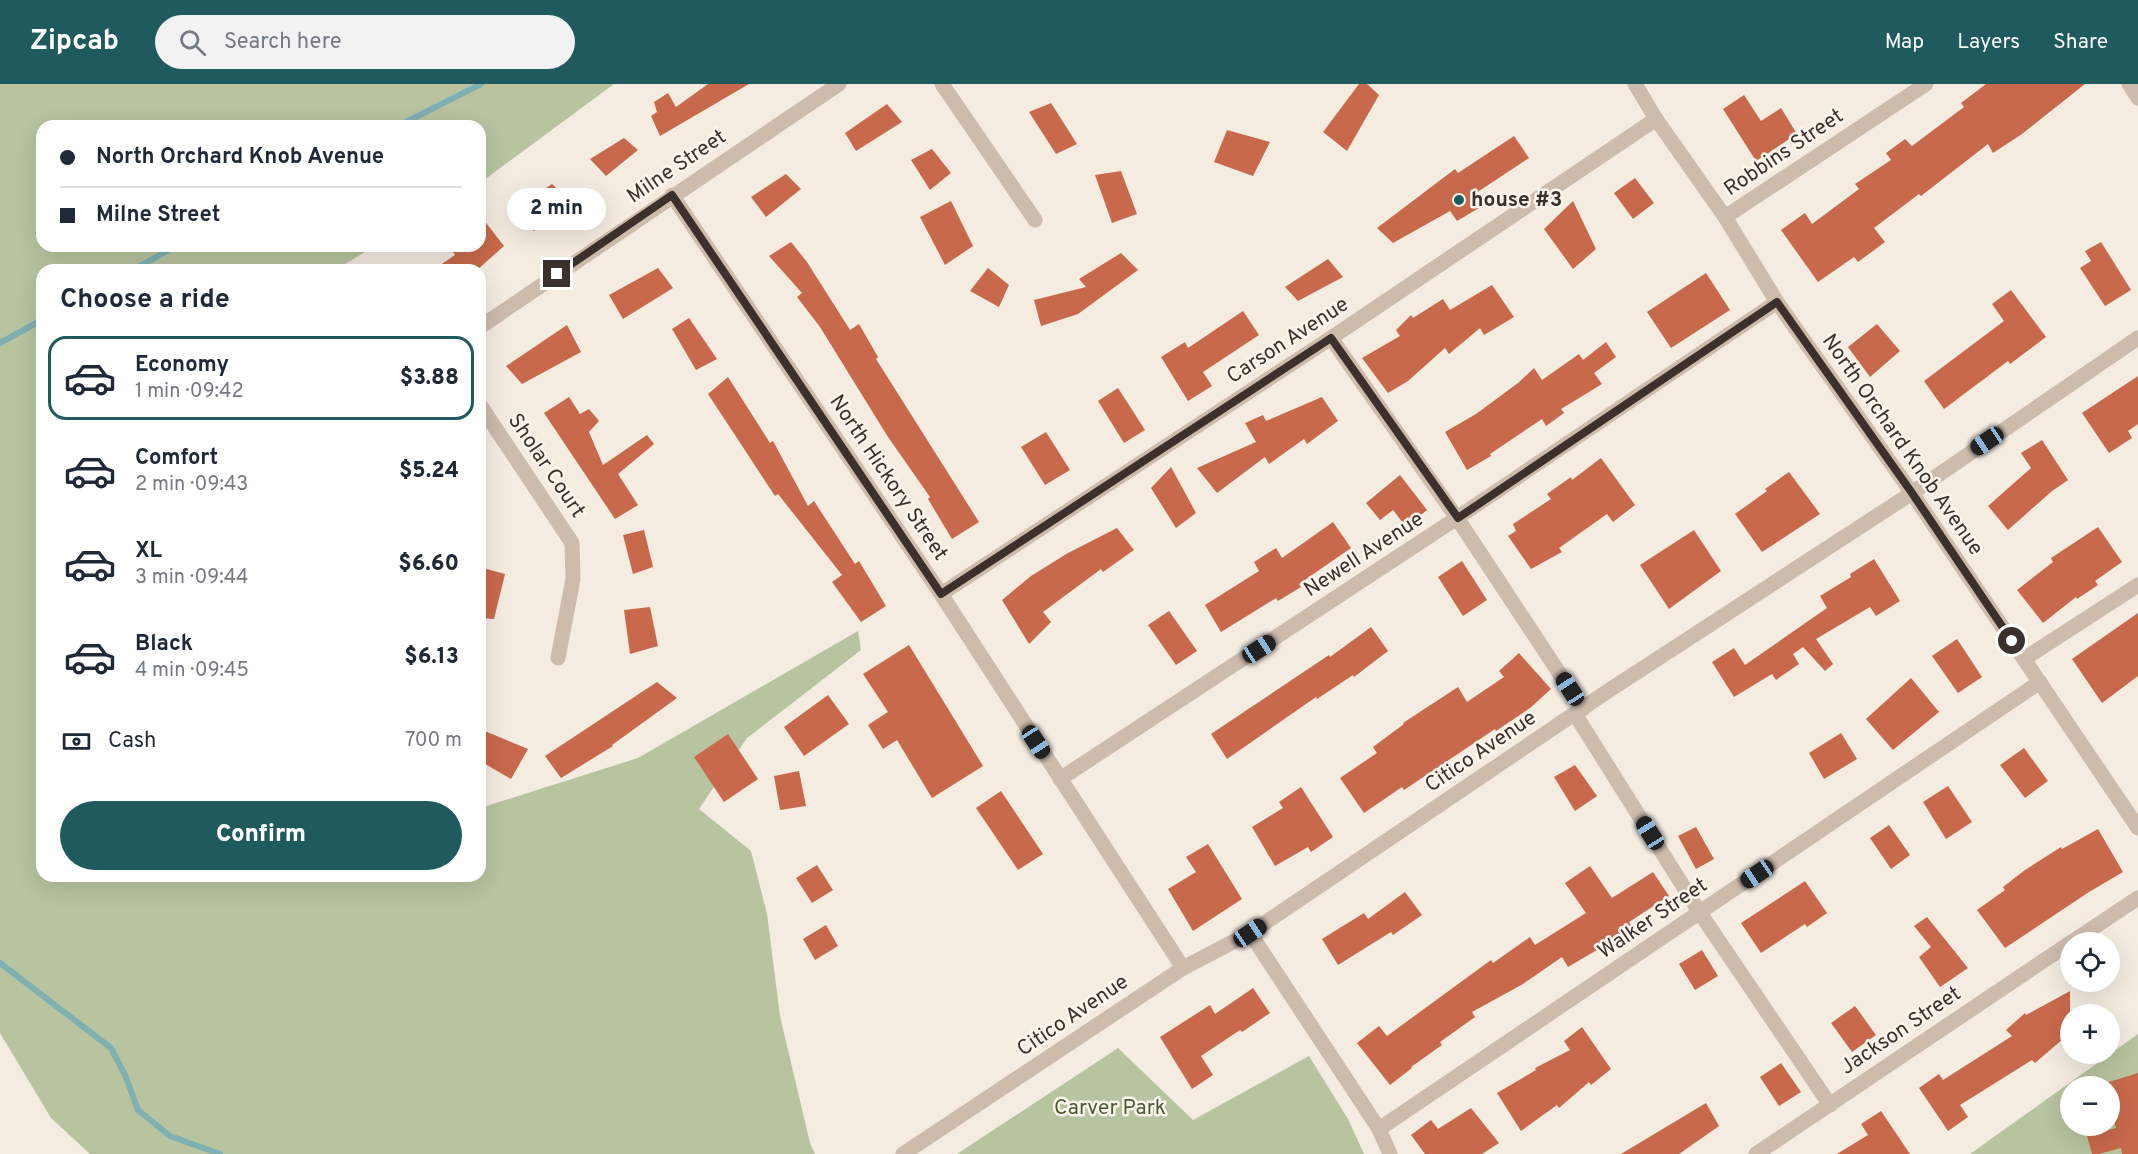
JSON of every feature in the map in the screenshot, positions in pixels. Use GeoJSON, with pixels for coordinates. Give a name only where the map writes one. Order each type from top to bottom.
{"type":"FeatureCollection","features":[{"type":"Feature","properties":{"kind":"street","name":"Milne Street"},"geometry":{"type":"LineString","coordinates":[[486,323],[839,84]]}},
{"type":"Feature","properties":{"kind":"street"},"geometry":{"type":"LineString","coordinates":[[942,84],[1035,220]]}},
{"type":"Feature","properties":{"kind":"street","name":"North Orchard Knob Avenue"},"geometry":{"type":"LineString","coordinates":[[1635,84],[1656,119],[1725,217],[1777,302],[1912,493],[2136,822]]}},
{"type":"Feature","properties":{"kind":"street","name":"Robbins Street"},"geometry":{"type":"LineString","coordinates":[[1725,217],[1926,84]]}},
{"type":"Feature","properties":{"kind":"street"},"geometry":{"type":"LineString","coordinates":[[2129,84],[2138,98]]}},
{"type":"Feature","properties":{"kind":"street","name":"Carson Avenue"},"geometry":{"type":"LineString","coordinates":[[941,594],[1331,338],[1656,119]]}},
{"type":"Feature","properties":{"kind":"street","name":"North Hickory Street"},"geometry":{"type":"LineString","coordinates":[[672,195],[941,594],[1183,968]]}},
{"type":"Feature","properties":{"kind":"street","name":"Newell Avenue"},"geometry":{"type":"LineString","coordinates":[[1060,779],[1458,518],[1777,302]]}},
{"type":"Feature","properties":{"kind":"street"},"geometry":{"type":"LineString","coordinates":[[1331,338],[1458,518],[1579,712],[1700,913],[1830,1105]]}},
{"type":"Feature","properties":{"kind":"street","name":"Citico Avenue"},"geometry":{"type":"LineString","coordinates":[[903,1154],[1183,968],[1250,933],[1579,712],[1912,493],[2138,338]]}},
{"type":"Feature","properties":{"kind":"street","name":"Sholar Court"},"geometry":{"type":"LineString","coordinates":[[486,414],[572,543],[573,579],[558,658]]}},
{"type":"Feature","properties":{"kind":"street"},"geometry":{"type":"LineString","coordinates":[[2024,659],[2138,585]]}},
{"type":"Feature","properties":{"kind":"street","name":"Walker Street"},"geometry":{"type":"LineString","coordinates":[[1379,1129],[2040,682]]}},
{"type":"Feature","properties":{"kind":"street","name":"Jackson Street"},"geometry":{"type":"LineString","coordinates":[[2087,932],[2138,898]]}},
{"type":"Feature","properties":{"kind":"street"},"geometry":{"type":"LineString","coordinates":[[1250,933],[1379,1129],[1390,1154]]}},
{"type":"Feature","properties":{"kind":"street","name":"Jackson Street"},"geometry":{"type":"LineString","coordinates":[[1756,1154],[2060,950]]}},
{"type":"Feature","properties":{"kind":"green space"},"geometry":{"type":"Polygon","coordinates":[[[0,84],[614,84],[486,179],[486,120],[36,120],[36,252],[365,252],[345,264],[36,264],[36,882],[486,882],[486,806],[638,758],[858,631],[861,650],[747,738],[699,809],[751,851],[767,914],[780,1016],[810,1143],[815,1154],[90,1154],[51,1118],[0,1033],[0,84]]]}},
{"type":"Feature","properties":{"kind":"green space"},"geometry":{"type":"Polygon","coordinates":[[[2138,1034],[2138,1154],[1970,1154],[2060,1090],[2060,1136],[2120,1136],[2120,1076],[2079,1076],[2096,1064],[2120,1064],[2120,1047],[2138,1034]]]}},
{"type":"Feature","properties":{"kind":"green space","name":"Carver Park"},"geometry":{"type":"Polygon","coordinates":[[[1118,1048],[1193,1120],[1309,1056],[1348,1119],[1364,1154],[957,1154],[1118,1048]]]}},
{"type":"Feature","properties":{"kind":"building"},"geometry":{"type":"Polygon","coordinates":[[[708,84],[749,84],[660,136],[651,116],[657,112],[654,102],[668,93],[676,107],[708,84]]]}},
{"type":"Feature","properties":{"kind":"building"},"geometry":{"type":"Polygon","coordinates":[[[1359,84],[1367,84],[1379,95],[1347,151],[1323,132],[1359,84]]]}},
{"type":"Feature","properties":{"kind":"building"},"geometry":{"type":"Polygon","coordinates":[[[1986,84],[2085,84],[2022,134],[1993,153],[1988,144],[1921,196],[1919,194],[1874,228],[1885,242],[1858,262],[1854,257],[1818,282],[1781,230],[1805,213],[1812,224],[1859,189],[1855,184],[1891,160],[1886,153],[1905,139],[1912,146],[1964,107],[1961,103],[1986,84]]]}},
{"type":"Feature","properties":{"kind":"building"},"geometry":{"type":"Polygon","coordinates":[[[1744,95],[1761,121],[1781,108],[1797,134],[1756,161],[1723,109],[1744,95]]]}},
{"type":"Feature","properties":{"kind":"building"},"geometry":{"type":"Polygon","coordinates":[[[1051,103],[1077,144],[1056,154],[1029,112],[1051,103]]]}},
{"type":"Feature","properties":{"kind":"building"},"geometry":{"type":"Polygon","coordinates":[[[887,104],[902,122],[856,151],[845,133],[887,104]]]}},
{"type":"Feature","properties":{"kind":"building"},"geometry":{"type":"Polygon","coordinates":[[[1227,130],[1270,142],[1253,176],[1214,162],[1227,130]]]}},
{"type":"Feature","properties":{"kind":"building"},"geometry":{"type":"Polygon","coordinates":[[[1514,136],[1529,158],[1473,195],[1479,208],[1457,221],[1450,211],[1393,243],[1377,228],[1455,169],[1458,173],[1514,136]]]}},
{"type":"Feature","properties":{"kind":"building"},"geometry":{"type":"Polygon","coordinates":[[[624,138],[638,150],[606,176],[590,159],[624,138]]]}},
{"type":"Feature","properties":{"kind":"building"},"geometry":{"type":"Polygon","coordinates":[[[932,149],[951,173],[930,190],[911,160],[932,149]]]}},
{"type":"Feature","properties":{"kind":"building"},"geometry":{"type":"Polygon","coordinates":[[[1121,171],[1137,214],[1112,223],[1095,175],[1121,171]]]}},
{"type":"Feature","properties":{"kind":"building"},"geometry":{"type":"Polygon","coordinates":[[[786,174],[801,189],[766,217],[751,197],[786,174]]]}},
{"type":"Feature","properties":{"kind":"building"},"geometry":{"type":"Polygon","coordinates":[[[1635,178],[1654,203],[1633,219],[1614,193],[1635,178]]]}},
{"type":"Feature","properties":{"kind":"building"},"geometry":{"type":"Polygon","coordinates":[[[552,184],[573,204],[534,231],[516,209],[552,184]]]}},
{"type":"Feature","properties":{"kind":"building"},"geometry":{"type":"Polygon","coordinates":[[[951,201],[973,246],[945,265],[920,217],[951,201]]]}},
{"type":"Feature","properties":{"kind":"building"},"geometry":{"type":"Polygon","coordinates":[[[1573,201],[1596,249],[1573,269],[1544,229],[1573,201]]]}},
{"type":"Feature","properties":{"kind":"building"},"geometry":{"type":"Polygon","coordinates":[[[486,223],[504,246],[484,264],[442,264],[455,255],[453,252],[486,252],[486,223]]]}},
{"type":"Feature","properties":{"kind":"building"},"geometry":{"type":"Polygon","coordinates":[[[791,242],[807,262],[850,330],[859,324],[878,357],[876,359],[979,522],[952,539],[928,499],[930,497],[888,437],[820,327],[797,297],[802,293],[769,256],[791,242]]]}},
{"type":"Feature","properties":{"kind":"building"},"geometry":{"type":"Polygon","coordinates":[[[2101,242],[2131,290],[2105,306],[2080,268],[2091,261],[2085,251],[2101,242]]]}},
{"type":"Feature","properties":{"kind":"building"},"geometry":{"type":"Polygon","coordinates":[[[1121,253],[1138,270],[1078,314],[1041,326],[1034,300],[1086,287],[1079,279],[1121,253]]]}},
{"type":"Feature","properties":{"kind":"building"},"geometry":{"type":"Polygon","coordinates":[[[1328,259],[1343,277],[1298,301],[1285,287],[1328,259]]]}},
{"type":"Feature","properties":{"kind":"building"},"geometry":{"type":"Polygon","coordinates":[[[658,268],[673,288],[623,319],[609,295],[658,268]]]}},
{"type":"Feature","properties":{"kind":"building"},"geometry":{"type":"Polygon","coordinates":[[[988,268],[1009,285],[999,307],[970,291],[988,268]]]}},
{"type":"Feature","properties":{"kind":"building"},"geometry":{"type":"Polygon","coordinates":[[[1706,273],[1730,310],[1671,348],[1647,312],[1706,273]]]}},
{"type":"Feature","properties":{"kind":"building"},"geometry":{"type":"Polygon","coordinates":[[[1492,285],[1514,317],[1484,335],[1480,328],[1449,354],[1445,348],[1408,381],[1388,393],[1362,358],[1400,336],[1396,330],[1411,315],[1413,318],[1443,299],[1450,310],[1492,285]]]}},
{"type":"Feature","properties":{"kind":"building"},"geometry":{"type":"Polygon","coordinates":[[[2011,290],[2046,337],[2010,364],[2008,361],[1944,409],[1924,381],[2004,321],[1992,304],[2011,290]]]}},
{"type":"Feature","properties":{"kind":"building"},"geometry":{"type":"Polygon","coordinates":[[[1243,311],[1259,335],[1203,372],[1212,386],[1188,401],[1161,357],[1185,342],[1188,348],[1243,311]]]}},
{"type":"Feature","properties":{"kind":"building"},"geometry":{"type":"Polygon","coordinates":[[[689,318],[717,359],[696,370],[672,329],[689,318]]]}},
{"type":"Feature","properties":{"kind":"building"},"geometry":{"type":"Polygon","coordinates":[[[1877,324],[1900,351],[1870,377],[1848,347],[1877,324]]]}},
{"type":"Feature","properties":{"kind":"building"},"geometry":{"type":"Polygon","coordinates":[[[567,325],[581,352],[522,384],[506,366],[567,325]]]}},
{"type":"Feature","properties":{"kind":"building"},"geometry":{"type":"Polygon","coordinates":[[[1606,342],[1616,357],[1594,373],[1602,384],[1561,409],[1564,413],[1546,426],[1542,419],[1490,454],[1491,456],[1467,470],[1445,432],[1476,414],[1518,383],[1534,368],[1542,380],[1579,354],[1583,360],[1606,342]]]}},
{"type":"Feature","properties":{"kind":"building"},"geometry":{"type":"Polygon","coordinates":[[[2138,376],[2138,424],[2128,431],[2132,438],[2109,453],[2082,413],[2138,376]]]}},
{"type":"Feature","properties":{"kind":"building"},"geometry":{"type":"Polygon","coordinates":[[[728,377],[770,443],[773,441],[808,506],[814,501],[855,564],[859,561],[886,606],[861,622],[832,582],[842,575],[778,494],[775,496],[708,394],[728,377]]]}},
{"type":"Feature","properties":{"kind":"building"},"geometry":{"type":"Polygon","coordinates":[[[1118,388],[1145,430],[1124,443],[1098,401],[1118,388]]]}},
{"type":"Feature","properties":{"kind":"building"},"geometry":{"type":"Polygon","coordinates":[[[569,397],[580,414],[589,409],[599,421],[589,432],[603,465],[647,435],[654,444],[618,474],[638,505],[615,519],[544,413],[569,397]]]}},
{"type":"Feature","properties":{"kind":"building"},"geometry":{"type":"Polygon","coordinates":[[[1322,397],[1338,421],[1307,444],[1304,439],[1269,464],[1265,457],[1217,493],[1197,468],[1256,442],[1245,423],[1263,415],[1266,421],[1322,397]]]}},
{"type":"Feature","properties":{"kind":"building"},"geometry":{"type":"Polygon","coordinates":[[[1046,432],[1070,470],[1045,485],[1021,447],[1046,432]]]}},
{"type":"Feature","properties":{"kind":"building"},"geometry":{"type":"Polygon","coordinates":[[[2042,440],[2068,480],[2008,530],[1988,506],[2031,468],[2021,453],[2042,440]]]}},
{"type":"Feature","properties":{"kind":"building"},"geometry":{"type":"Polygon","coordinates":[[[1601,458],[1635,505],[1613,522],[1607,514],[1559,548],[1562,552],[1531,569],[1508,536],[1516,531],[1513,524],[1551,499],[1547,494],[1571,477],[1572,480],[1601,458]]]}},
{"type":"Feature","properties":{"kind":"building"},"geometry":{"type":"Polygon","coordinates":[[[1171,467],[1196,513],[1176,528],[1151,488],[1171,467]]]}},
{"type":"Feature","properties":{"kind":"building"},"geometry":{"type":"Polygon","coordinates":[[[1789,472],[1820,514],[1762,552],[1735,514],[1789,472]]]}},
{"type":"Feature","properties":{"kind":"building"},"geometry":{"type":"Polygon","coordinates":[[[1400,475],[1427,510],[1406,527],[1393,510],[1380,520],[1366,503],[1400,475]]]}},
{"type":"Feature","properties":{"kind":"building"},"geometry":{"type":"Polygon","coordinates":[[[1333,522],[1351,548],[1299,584],[1301,587],[1278,601],[1276,598],[1221,632],[1205,605],[1259,571],[1254,562],[1276,548],[1282,558],[1333,522]]]}},
{"type":"Feature","properties":{"kind":"building"},"geometry":{"type":"Polygon","coordinates":[[[2098,527],[2122,562],[2095,581],[2098,585],[2077,599],[2076,597],[2043,623],[2017,590],[2053,562],[2051,558],[2098,527]]]}},
{"type":"Feature","properties":{"kind":"building"},"geometry":{"type":"Polygon","coordinates":[[[1117,528],[1134,550],[1103,572],[1101,569],[1043,612],[1051,622],[1029,644],[1002,600],[1031,576],[1068,553],[1117,528]]]}},
{"type":"Feature","properties":{"kind":"building"},"geometry":{"type":"Polygon","coordinates":[[[644,530],[653,567],[633,574],[623,535],[644,530]]]}},
{"type":"Feature","properties":{"kind":"building"},"geometry":{"type":"Polygon","coordinates":[[[1694,530],[1721,571],[1669,609],[1640,565],[1694,530]]]}},
{"type":"Feature","properties":{"kind":"building"},"geometry":{"type":"Polygon","coordinates":[[[1874,559],[1900,601],[1876,616],[1870,607],[1816,639],[1833,664],[1825,671],[1803,647],[1793,654],[1799,664],[1776,680],[1772,674],[1734,697],[1712,662],[1734,648],[1745,665],[1827,608],[1820,596],[1851,577],[1850,574],[1874,559]]]}},
{"type":"Feature","properties":{"kind":"building"},"geometry":{"type":"Polygon","coordinates":[[[1462,561],[1487,600],[1463,616],[1438,577],[1462,561]]]}},
{"type":"Feature","properties":{"kind":"building"},"geometry":{"type":"Polygon","coordinates":[[[486,569],[505,574],[494,619],[486,618],[486,569]]]}},
{"type":"Feature","properties":{"kind":"building"},"geometry":{"type":"Polygon","coordinates":[[[650,607],[658,646],[630,654],[624,610],[650,607]]]}},
{"type":"Feature","properties":{"kind":"building"},"geometry":{"type":"Polygon","coordinates":[[[1169,611],[1197,651],[1176,665],[1148,625],[1169,611]]]}},
{"type":"Feature","properties":{"kind":"building"},"geometry":{"type":"Polygon","coordinates":[[[2138,613],[2138,676],[2102,703],[2072,659],[2138,613]]]}},
{"type":"Feature","properties":{"kind":"building"},"geometry":{"type":"Polygon","coordinates":[[[1371,627],[1388,651],[1354,677],[1353,675],[1317,699],[1316,697],[1227,759],[1211,734],[1329,655],[1330,657],[1371,627]]]}},
{"type":"Feature","properties":{"kind":"building"},"geometry":{"type":"Polygon","coordinates":[[[1957,639],[1982,677],[1958,693],[1932,656],[1957,639]]]}},
{"type":"Feature","properties":{"kind":"building"},"geometry":{"type":"Polygon","coordinates":[[[909,645],[983,766],[932,798],[897,740],[883,749],[868,725],[888,712],[863,674],[909,645]]]}},
{"type":"Feature","properties":{"kind":"building"},"geometry":{"type":"Polygon","coordinates":[[[1519,653],[1551,689],[1530,708],[1496,731],[1495,729],[1404,790],[1402,787],[1364,813],[1340,778],[1377,753],[1373,747],[1403,723],[1458,687],[1467,702],[1504,677],[1499,671],[1519,653]]]}},
{"type":"Feature","properties":{"kind":"building"},"geometry":{"type":"Polygon","coordinates":[[[1911,678],[1939,712],[1893,750],[1866,719],[1911,678]]]}},
{"type":"Feature","properties":{"kind":"building"},"geometry":{"type":"Polygon","coordinates":[[[657,682],[677,698],[613,746],[561,778],[545,756],[657,682]]]}},
{"type":"Feature","properties":{"kind":"building"},"geometry":{"type":"Polygon","coordinates":[[[828,695],[849,724],[804,756],[784,727],[828,695]]]}},
{"type":"Feature","properties":{"kind":"building"},"geometry":{"type":"Polygon","coordinates":[[[486,732],[528,749],[511,779],[486,764],[486,732]]]}},
{"type":"Feature","properties":{"kind":"building"},"geometry":{"type":"Polygon","coordinates":[[[1841,733],[1857,759],[1824,779],[1809,753],[1841,733]]]}},
{"type":"Feature","properties":{"kind":"building"},"geometry":{"type":"Polygon","coordinates":[[[728,734],[758,779],[724,802],[694,757],[728,734]]]}},
{"type":"Feature","properties":{"kind":"building"},"geometry":{"type":"Polygon","coordinates":[[[2024,748],[2048,781],[2025,798],[2000,765],[2024,748]]]}},
{"type":"Feature","properties":{"kind":"building"},"geometry":{"type":"Polygon","coordinates":[[[1575,765],[1597,796],[1575,811],[1554,777],[1575,765]]]}},
{"type":"Feature","properties":{"kind":"building"},"geometry":{"type":"Polygon","coordinates":[[[799,771],[806,806],[780,810],[774,776],[799,771]]]}},
{"type":"Feature","properties":{"kind":"building"},"geometry":{"type":"Polygon","coordinates":[[[1948,786],[1972,822],[1946,839],[1923,802],[1948,786]]]}},
{"type":"Feature","properties":{"kind":"building"},"geometry":{"type":"Polygon","coordinates":[[[1301,787],[1333,837],[1311,852],[1308,847],[1275,866],[1252,827],[1283,808],[1279,802],[1301,787]]]}},
{"type":"Feature","properties":{"kind":"building"},"geometry":{"type":"Polygon","coordinates":[[[1001,791],[1043,854],[1018,870],[976,808],[1001,791]]]}},
{"type":"Feature","properties":{"kind":"building"},"geometry":{"type":"Polygon","coordinates":[[[1889,825],[1910,855],[1891,869],[1870,838],[1889,825]]]}},
{"type":"Feature","properties":{"kind":"building"},"geometry":{"type":"Polygon","coordinates":[[[1696,827],[1714,859],[1696,869],[1678,836],[1696,827]]]}},
{"type":"Feature","properties":{"kind":"building"},"geometry":{"type":"Polygon","coordinates":[[[2098,829],[2123,872],[2005,948],[1977,910],[2005,890],[2003,887],[2025,870],[2061,847],[2062,849],[2098,829]]]}},
{"type":"Feature","properties":{"kind":"building"},"geometry":{"type":"Polygon","coordinates":[[[1208,844],[1242,899],[1193,931],[1168,889],[1196,872],[1186,857],[1208,844]]]}},
{"type":"Feature","properties":{"kind":"building"},"geometry":{"type":"Polygon","coordinates":[[[817,865],[833,890],[812,903],[796,878],[817,865]]]}},
{"type":"Feature","properties":{"kind":"building"},"geometry":{"type":"Polygon","coordinates":[[[1590,866],[1612,898],[1653,872],[1669,896],[1629,922],[1634,931],[1610,948],[1607,944],[1568,967],[1562,957],[1523,984],[1472,1012],[1475,1017],[1440,1042],[1442,1045],[1390,1085],[1357,1043],[1379,1026],[1387,1036],[1491,960],[1493,963],[1530,937],[1535,945],[1586,913],[1565,883],[1590,866]]]}},
{"type":"Feature","properties":{"kind":"building"},"geometry":{"type":"Polygon","coordinates":[[[1805,881],[1827,913],[1807,927],[1805,924],[1761,953],[1741,923],[1805,881]]]}},
{"type":"Feature","properties":{"kind":"building"},"geometry":{"type":"Polygon","coordinates":[[[1405,892],[1422,915],[1393,935],[1391,932],[1338,965],[1322,939],[1364,913],[1368,919],[1405,892]]]}},
{"type":"Feature","properties":{"kind":"building"},"geometry":{"type":"Polygon","coordinates":[[[1927,917],[1968,968],[1940,987],[1919,957],[1931,947],[1914,926],[1927,917]]]}},
{"type":"Feature","properties":{"kind":"building"},"geometry":{"type":"Polygon","coordinates":[[[826,925],[838,946],[815,960],[803,939],[826,925]]]}},
{"type":"Feature","properties":{"kind":"building"},"geometry":{"type":"Polygon","coordinates":[[[1702,950],[1718,976],[1695,990],[1679,964],[1702,950]]]}},
{"type":"Feature","properties":{"kind":"building"},"geometry":{"type":"Polygon","coordinates":[[[1253,988],[1270,1013],[1201,1056],[1213,1075],[1192,1089],[1160,1037],[1210,1005],[1215,1014],[1253,988]]]}},
{"type":"Feature","properties":{"kind":"building"},"geometry":{"type":"Polygon","coordinates":[[[2070,992],[2070,1004],[2060,1004],[2060,1042],[2035,1063],[2032,1060],[1960,1105],[1968,1117],[1948,1131],[1919,1088],[1939,1074],[1943,1080],[2012,1036],[2006,1030],[2025,1013],[2026,1015],[2070,992]]]}},
{"type":"Feature","properties":{"kind":"building"},"geometry":{"type":"Polygon","coordinates":[[[1855,1006],[1876,1035],[1852,1052],[1831,1023],[1855,1006]]]}},
{"type":"Feature","properties":{"kind":"building"},"geometry":{"type":"Polygon","coordinates":[[[1582,1027],[1611,1069],[1591,1085],[1589,1082],[1559,1108],[1557,1105],[1521,1131],[1497,1093],[1536,1070],[1535,1068],[1570,1050],[1564,1041],[1582,1027]]]}},
{"type":"Feature","properties":{"kind":"building"},"geometry":{"type":"Polygon","coordinates":[[[1781,1063],[1801,1092],[1779,1106],[1760,1077],[1781,1063]]]}},
{"type":"Feature","properties":{"kind":"building"},"geometry":{"type":"Polygon","coordinates":[[[2138,1073],[2138,1154],[2122,1154],[2121,1148],[2092,1154],[2087,1136],[2120,1136],[2120,1079],[2138,1073]]]}},
{"type":"Feature","properties":{"kind":"building"},"geometry":{"type":"Polygon","coordinates":[[[1706,1103],[1719,1126],[1679,1154],[1621,1154],[1706,1103]]]}},
{"type":"Feature","properties":{"kind":"building"},"geometry":{"type":"Polygon","coordinates":[[[1471,1108],[1499,1143],[1482,1154],[1425,1154],[1411,1135],[1431,1120],[1438,1129],[1471,1108]]]}},
{"type":"Feature","properties":{"kind":"building"},"geometry":{"type":"Polygon","coordinates":[[[1881,1111],[1910,1154],[1837,1154],[1868,1135],[1861,1124],[1881,1111]]]}},
{"type":"Feature","properties":{"kind":"waterway"},"geometry":{"type":"LineString","coordinates":[[410,120],[481,84]]}},
{"type":"Feature","properties":{"kind":"waterway"},"geometry":{"type":"LineString","coordinates":[[144,264],[165,252]]}},
{"type":"Feature","properties":{"kind":"waterway"},"geometry":{"type":"LineString","coordinates":[[0,343],[36,323]]}},
{"type":"Feature","properties":{"kind":"waterway"},"geometry":{"type":"LineString","coordinates":[[0,963],[111,1048],[125,1075],[138,1110],[170,1136],[220,1154]]}},
{"type":"Feature","properties":{"kind":"place","name":"house #3"},"geometry":{"type":"Point","coordinates":[1459,200]}},
{"type":"Feature","properties":{"kind":"route"},"geometry":{"type":"LineString","coordinates":[[557,274],[672,195],[941,594],[1331,338],[1458,518],[1777,302],[1912,493],[2012,641]]}}]}
